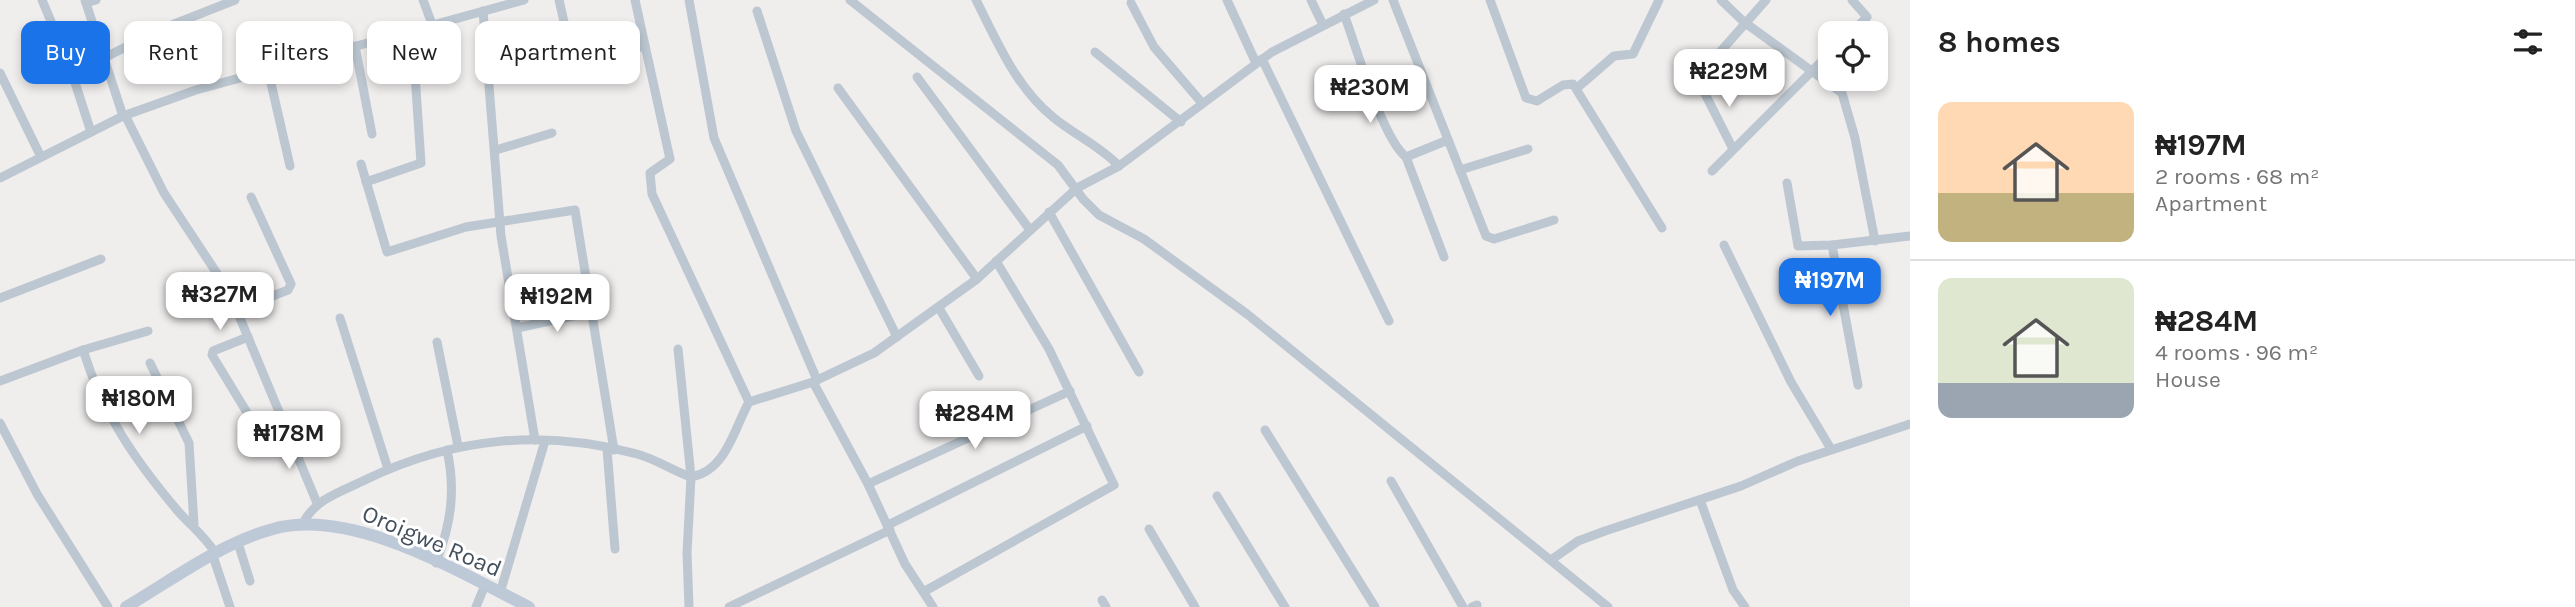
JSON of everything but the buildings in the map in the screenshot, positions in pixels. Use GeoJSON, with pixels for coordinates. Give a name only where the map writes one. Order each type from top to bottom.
{"type":"FeatureCollection","features":[{"type":"Feature","properties":{"kind":"street"},"geometry":{"type":"LineString","coordinates":[[42,0],[69,64],[91,132]]}},
{"type":"Feature","properties":{"kind":"street"},"geometry":{"type":"LineString","coordinates":[[92,21],[85,1],[96,0]]}},
{"type":"Feature","properties":{"kind":"street"},"geometry":{"type":"LineString","coordinates":[[110,55],[159,30],[235,0]]}},
{"type":"Feature","properties":{"kind":"street"},"geometry":{"type":"LineString","coordinates":[[423,0],[431,21]]}},
{"type":"Feature","properties":{"kind":"street"},"geometry":{"type":"LineString","coordinates":[[443,21],[524,0]]}},
{"type":"Feature","properties":{"kind":"street"},"geometry":{"type":"LineString","coordinates":[[559,0],[573,61],[645,47]]}},
{"type":"Feature","properties":{"kind":"street"},"geometry":{"type":"LineString","coordinates":[[635,0],[670,159],[650,173],[652,194],[749,402]]}},
{"type":"Feature","properties":{"kind":"street"},"geometry":{"type":"LineString","coordinates":[[689,0],[714,138],[815,381],[869,484],[905,564],[925,591],[932,607]]}},
{"type":"Feature","properties":{"kind":"street"},"geometry":{"type":"LineString","coordinates":[[850,0],[1050,158],[1099,215],[1144,239],[1247,314],[1608,607]]}},
{"type":"Feature","properties":{"kind":"street"},"geometry":{"type":"LineString","coordinates":[[976,0],[1026,90],[1054,118],[1107,153],[1119,166]]}},
{"type":"Feature","properties":{"kind":"street"},"geometry":{"type":"LineString","coordinates":[[1227,0],[1389,321]]}},
{"type":"Feature","properties":{"kind":"street"},"geometry":{"type":"LineString","coordinates":[[1311,0],[1322,25]]}},
{"type":"Feature","properties":{"kind":"street"},"geometry":{"type":"LineString","coordinates":[[303,523],[317,503],[388,469],[457,446],[490,440],[535,440],[611,449],[652,459],[691,477],[706,471],[720,459],[749,402],[815,381],[858,362],[897,337],[977,279],[1077,188],[1119,166],[1259,61],[1322,25],[1374,0]]}},
{"type":"Feature","properties":{"kind":"street"},"geometry":{"type":"LineString","coordinates":[[1392,0],[1489,239],[1554,220]]}},
{"type":"Feature","properties":{"kind":"street"},"geometry":{"type":"LineString","coordinates":[[1490,0],[1526,98],[1537,101],[1569,83],[1577,88],[1662,228]]}},
{"type":"Feature","properties":{"kind":"street"},"geometry":{"type":"LineString","coordinates":[[1577,88],[1614,56],[1633,54],[1659,0]]}},
{"type":"Feature","properties":{"kind":"street"},"geometry":{"type":"LineString","coordinates":[[1721,0],[1744,22],[1814,70],[1842,93],[1855,138],[1875,241]]}},
{"type":"Feature","properties":{"kind":"street"},"geometry":{"type":"LineString","coordinates":[[1733,149],[1697,78],[1766,0]]}},
{"type":"Feature","properties":{"kind":"street"},"geometry":{"type":"LineString","coordinates":[[1852,0],[1867,17],[1863,21]]}},
{"type":"Feature","properties":{"kind":"street"},"geometry":{"type":"LineString","coordinates":[[1131,3],[1154,47],[1202,103]]}},
{"type":"Feature","properties":{"kind":"street"},"geometry":{"type":"LineString","coordinates":[[484,10],[500,224],[535,440]]}},
{"type":"Feature","properties":{"kind":"street"},"geometry":{"type":"LineString","coordinates":[[757,11],[796,131],[897,337]]}},
{"type":"Feature","properties":{"kind":"street"},"geometry":{"type":"LineString","coordinates":[[1344,14],[1389,132],[1406,157],[1444,257]]}},
{"type":"Feature","properties":{"kind":"street"},"geometry":{"type":"LineString","coordinates":[[367,43],[355,46],[372,134]]}},
{"type":"Feature","properties":{"kind":"street"},"geometry":{"type":"LineString","coordinates":[[1095,52],[1181,122]]}},
{"type":"Feature","properties":{"kind":"street"},"geometry":{"type":"LineString","coordinates":[[1712,171],[1818,66]]}},
{"type":"Feature","properties":{"kind":"street"},"geometry":{"type":"LineString","coordinates":[[0,73],[41,157]]}},
{"type":"Feature","properties":{"kind":"street"},"geometry":{"type":"LineString","coordinates":[[110,75],[124,116],[164,193],[215,270],[236,310],[288,428],[317,503]]}},
{"type":"Feature","properties":{"kind":"street"},"geometry":{"type":"LineString","coordinates":[[917,77],[1030,230]]}},
{"type":"Feature","properties":{"kind":"street"},"geometry":{"type":"LineString","coordinates":[[0,178],[124,116],[236,79]]}},
{"type":"Feature","properties":{"kind":"street"},"geometry":{"type":"LineString","coordinates":[[271,84],[290,166]]}},
{"type":"Feature","properties":{"kind":"street"},"geometry":{"type":"LineString","coordinates":[[366,182],[421,163],[416,84]]}},
{"type":"Feature","properties":{"kind":"street"},"geometry":{"type":"LineString","coordinates":[[838,88],[977,279]]}},
{"type":"Feature","properties":{"kind":"street"},"geometry":{"type":"LineString","coordinates":[[496,149],[552,133]]}},
{"type":"Feature","properties":{"kind":"street"},"geometry":{"type":"LineString","coordinates":[[1406,157],[1448,140]]}},
{"type":"Feature","properties":{"kind":"street"},"geometry":{"type":"LineString","coordinates":[[1460,170],[1528,149]]}},
{"type":"Feature","properties":{"kind":"street"},"geometry":{"type":"LineString","coordinates":[[361,164],[387,252],[458,229],[575,210],[611,449],[615,549]]}},
{"type":"Feature","properties":{"kind":"street"},"geometry":{"type":"LineString","coordinates":[[1787,183],[1798,246],[1909,239]]}},
{"type":"Feature","properties":{"kind":"street"},"geometry":{"type":"LineString","coordinates":[[236,310],[288,290],[291,284],[251,197]]}},
{"type":"Feature","properties":{"kind":"street"},"geometry":{"type":"LineString","coordinates":[[1049,212],[1139,372]]}},
{"type":"Feature","properties":{"kind":"street"},"geometry":{"type":"LineString","coordinates":[[1724,245],[1791,382],[1831,449]]}},
{"type":"Feature","properties":{"kind":"street"},"geometry":{"type":"LineString","coordinates":[[1832,245],[1858,385]]}},
{"type":"Feature","properties":{"kind":"street"},"geometry":{"type":"LineString","coordinates":[[0,298],[101,259]]}},
{"type":"Feature","properties":{"kind":"street"},"geometry":{"type":"LineString","coordinates":[[925,591],[1113,488],[1114,482],[1049,349],[996,261]]}},
{"type":"Feature","properties":{"kind":"street"},"geometry":{"type":"LineString","coordinates":[[939,308],[979,376]]}},
{"type":"Feature","properties":{"kind":"street"},"geometry":{"type":"LineString","coordinates":[[517,328],[592,312]]}},
{"type":"Feature","properties":{"kind":"street"},"geometry":{"type":"LineString","coordinates":[[340,318],[388,469]]}},
{"type":"Feature","properties":{"kind":"street"},"geometry":{"type":"LineString","coordinates":[[0,381],[83,350],[148,331]]}},
{"type":"Feature","properties":{"kind":"street"},"geometry":{"type":"LineString","coordinates":[[248,337],[213,351],[212,355],[260,434],[288,428]]}},
{"type":"Feature","properties":{"kind":"street"},"geometry":{"type":"LineString","coordinates":[[437,342],[457,446]]}},
{"type":"Feature","properties":{"kind":"street"},"geometry":{"type":"LineString","coordinates":[[678,349],[691,477],[687,552],[689,607]]}},
{"type":"Feature","properties":{"kind":"street"},"geometry":{"type":"LineString","coordinates":[[83,350],[111,422],[179,512],[194,525],[214,555],[230,607]]}},
{"type":"Feature","properties":{"kind":"street"},"geometry":{"type":"LineString","coordinates":[[150,363],[188,443],[194,525]]}},
{"type":"Feature","properties":{"kind":"street"},"geometry":{"type":"LineString","coordinates":[[869,484],[1070,391]]}},
{"type":"Feature","properties":{"kind":"street"},"geometry":{"type":"LineString","coordinates":[[0,423],[37,494],[108,607]]}},
{"type":"Feature","properties":{"kind":"street"},"geometry":{"type":"LineString","coordinates":[[1551,560],[1578,541],[1700,500],[1831,449],[1910,424]]}},
{"type":"Feature","properties":{"kind":"street"},"geometry":{"type":"LineString","coordinates":[[729,607],[1087,426]]}},
{"type":"Feature","properties":{"kind":"street"},"geometry":{"type":"LineString","coordinates":[[1265,430],[1375,607]]}},
{"type":"Feature","properties":{"kind":"street"},"geometry":{"type":"LineString","coordinates":[[500,593],[545,441]]}},
{"type":"Feature","properties":{"kind":"street"},"geometry":{"type":"LineString","coordinates":[[436,563],[451,517],[451,468],[447,450]]}},
{"type":"Feature","properties":{"kind":"street"},"geometry":{"type":"LineString","coordinates":[[1391,481],[1463,607]]}},
{"type":"Feature","properties":{"kind":"street"},"geometry":{"type":"LineString","coordinates":[[1217,496],[1285,607]]}},
{"type":"Feature","properties":{"kind":"street"},"geometry":{"type":"LineString","coordinates":[[1700,500],[1733,590],[1745,607]]}},
{"type":"Feature","properties":{"kind":"street","name":"Oroigwe Road"},"geometry":{"type":"LineString","coordinates":[[126,607],[238,543],[264,531],[303,523],[360,531],[529,607]]}},
{"type":"Feature","properties":{"kind":"street"},"geometry":{"type":"LineString","coordinates":[[1149,529],[1195,607]]}},
{"type":"Feature","properties":{"kind":"street"},"geometry":{"type":"LineString","coordinates":[[238,543],[250,581]]}},
{"type":"Feature","properties":{"kind":"street"},"geometry":{"type":"LineString","coordinates":[[476,607],[485,585]]}}]}
